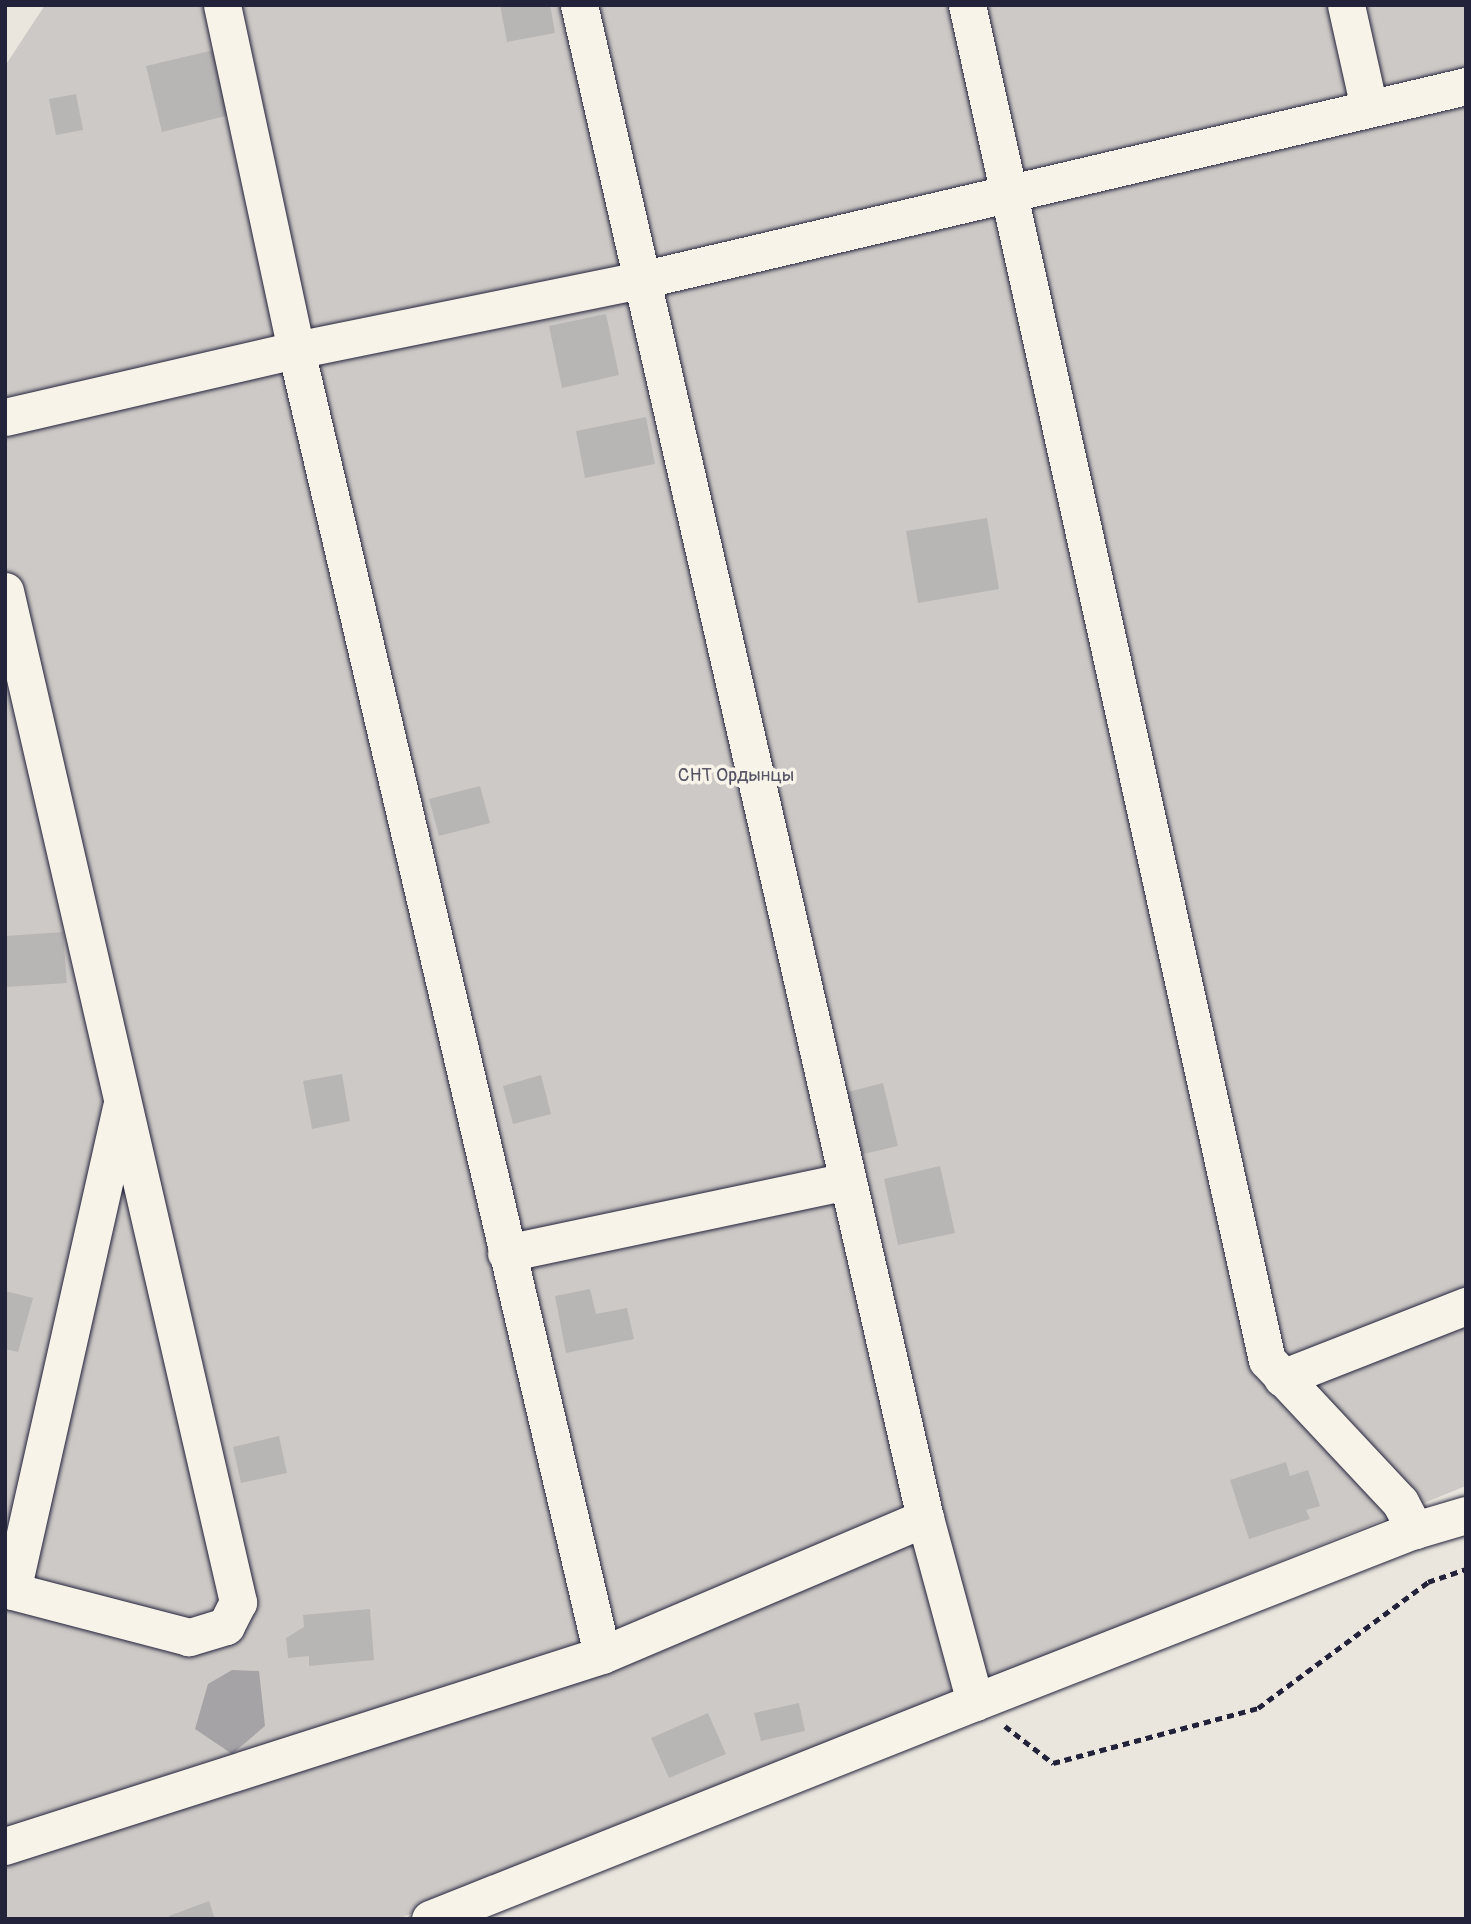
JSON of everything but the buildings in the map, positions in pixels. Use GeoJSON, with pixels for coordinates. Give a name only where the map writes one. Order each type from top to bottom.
{"type":"FeatureCollection","features":[{"type":"Feature","properties":{"kind":"street"},"geometry":{"type":"LineString","coordinates":[[222,5],[296,350],[602,1655]]}},
{"type":"Feature","properties":{"kind":"street"},"geometry":{"type":"LineString","coordinates":[[579,5],[925,1518],[975,1702]]}},
{"type":"Feature","properties":{"kind":"street"},"geometry":{"type":"LineString","coordinates":[[967,5],[1267,1360],[1400,1502],[1415,1530]]}},
{"type":"Feature","properties":{"kind":"street"},"geometry":{"type":"LineString","coordinates":[[1346,5],[1369,108]]}},
{"type":"Feature","properties":{"kind":"street"},"geometry":{"type":"LineString","coordinates":[[5,417],[296,350],[640,280],[1009,191],[1466,86]]}},
{"type":"Feature","properties":{"kind":"street"},"geometry":{"type":"LineString","coordinates":[[5,591],[123,1096],[238,1602],[226,1626],[189,1637],[8,1590],[123,1096]]}},
{"type":"Feature","properties":{"kind":"street"},"geometry":{"type":"LineString","coordinates":[[506,1253],[848,1181]]}},
{"type":"Feature","properties":{"kind":"street"},"geometry":{"type":"LineString","coordinates":[[1283,1378],[1466,1307]]}},
{"type":"Feature","properties":{"kind":"street"},"geometry":{"type":"LineString","coordinates":[[430,1919],[1415,1530],[1466,1515]]}},
{"type":"Feature","properties":{"kind":"street"},"geometry":{"type":"LineString","coordinates":[[5,1846],[602,1655],[925,1518]]}},
{"type":"Feature","properties":{"kind":"path"},"geometry":{"type":"LineString","coordinates":[[975,1702],[1053,1763],[1258,1708],[1428,1582],[1466,1569]]}},
{"type":"Feature","properties":{"kind":"green space","name":"СНТ Ордынцы"},"geometry":{"type":"Polygon","coordinates":[[[45,5],[1466,5],[1466,1486],[398,1919],[5,1919],[5,66],[45,5]]]}},
{"type":"Feature","properties":{"kind":"shaded area"},"geometry":{"type":"Polygon","coordinates":[[[232,1670],[259,1671],[265,1726],[232,1754],[195,1729],[208,1684],[232,1670]]]}}]}
